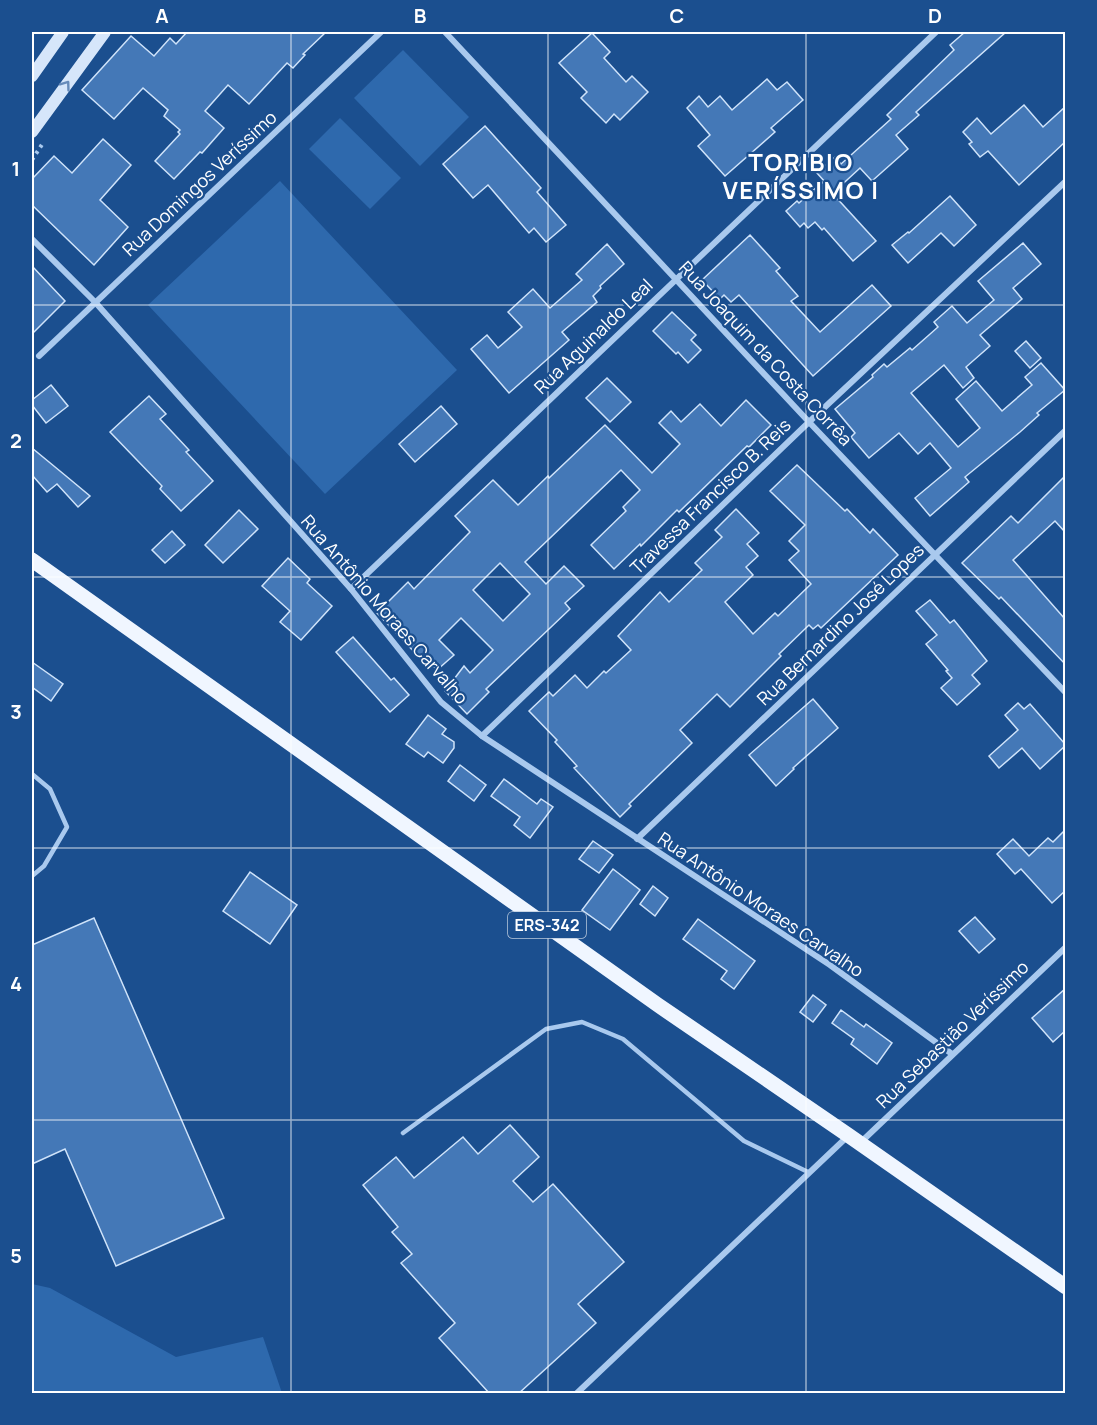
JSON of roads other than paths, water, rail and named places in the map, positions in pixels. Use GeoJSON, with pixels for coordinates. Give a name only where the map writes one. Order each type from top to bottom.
{"type":"FeatureCollection","features":[{"type":"Feature","properties":{"kind":"main road"},"geometry":{"type":"LineString","coordinates":[[32,76],[63,32]]}},
{"type":"Feature","properties":{"kind":"main road"},"geometry":{"type":"LineString","coordinates":[[32,132],[105,32]]}},
{"type":"Feature","properties":{"kind":"main road","name":"ERS-342"},"geometry":{"type":"LineString","coordinates":[[32,560],[658,1005],[1065,1287]]}},
{"type":"Feature","properties":{"kind":"street","name":"Rua Domingos Veríssimo"},"geometry":{"type":"LineString","coordinates":[[39,356],[381,32]]}},
{"type":"Feature","properties":{"kind":"street","name":"Rua Joaquim da Costa Corrêa"},"geometry":{"type":"LineString","coordinates":[[445,32],[1065,693]]}},
{"type":"Feature","properties":{"kind":"street","name":"Rua Aguinaldo Leal"},"geometry":{"type":"LineString","coordinates":[[351,589],[936,32]]}},
{"type":"Feature","properties":{"kind":"street","name":"Travessa Francisco B. Reis"},"geometry":{"type":"LineString","coordinates":[[482,736],[809,422],[1065,181]]}},
{"type":"Feature","properties":{"kind":"street","name":"Rua Antônio Moraes Carvalho"},"geometry":{"type":"LineString","coordinates":[[32,239],[95,302],[351,589],[441,702],[482,736],[830,965],[952,1054]]}},
{"type":"Feature","properties":{"kind":"street","name":"Rua Bernardino José Lopes"},"geometry":{"type":"LineString","coordinates":[[637,839],[1065,430]]}},
{"type":"Feature","properties":{"kind":"street","name":"Rua Sebastião Veríssimo"},"geometry":{"type":"LineString","coordinates":[[576,1394],[808,1172],[854,1139],[952,1054],[1065,947]]}},
{"type":"Feature","properties":{"kind":"lane"},"geometry":{"type":"LineString","coordinates":[[32,774],[50,789],[67,826],[44,866],[32,876]]}},
{"type":"Feature","properties":{"kind":"lane"},"geometry":{"type":"LineString","coordinates":[[403,1133],[546,1029],[582,1022],[623,1039],[744,1141],[808,1172]]}},
{"type":"Feature","properties":{"kind":"district","name":"TORIBIO VERÍSSIMO I"},"geometry":{"type":"Point","coordinates":[801,175]}}]}
